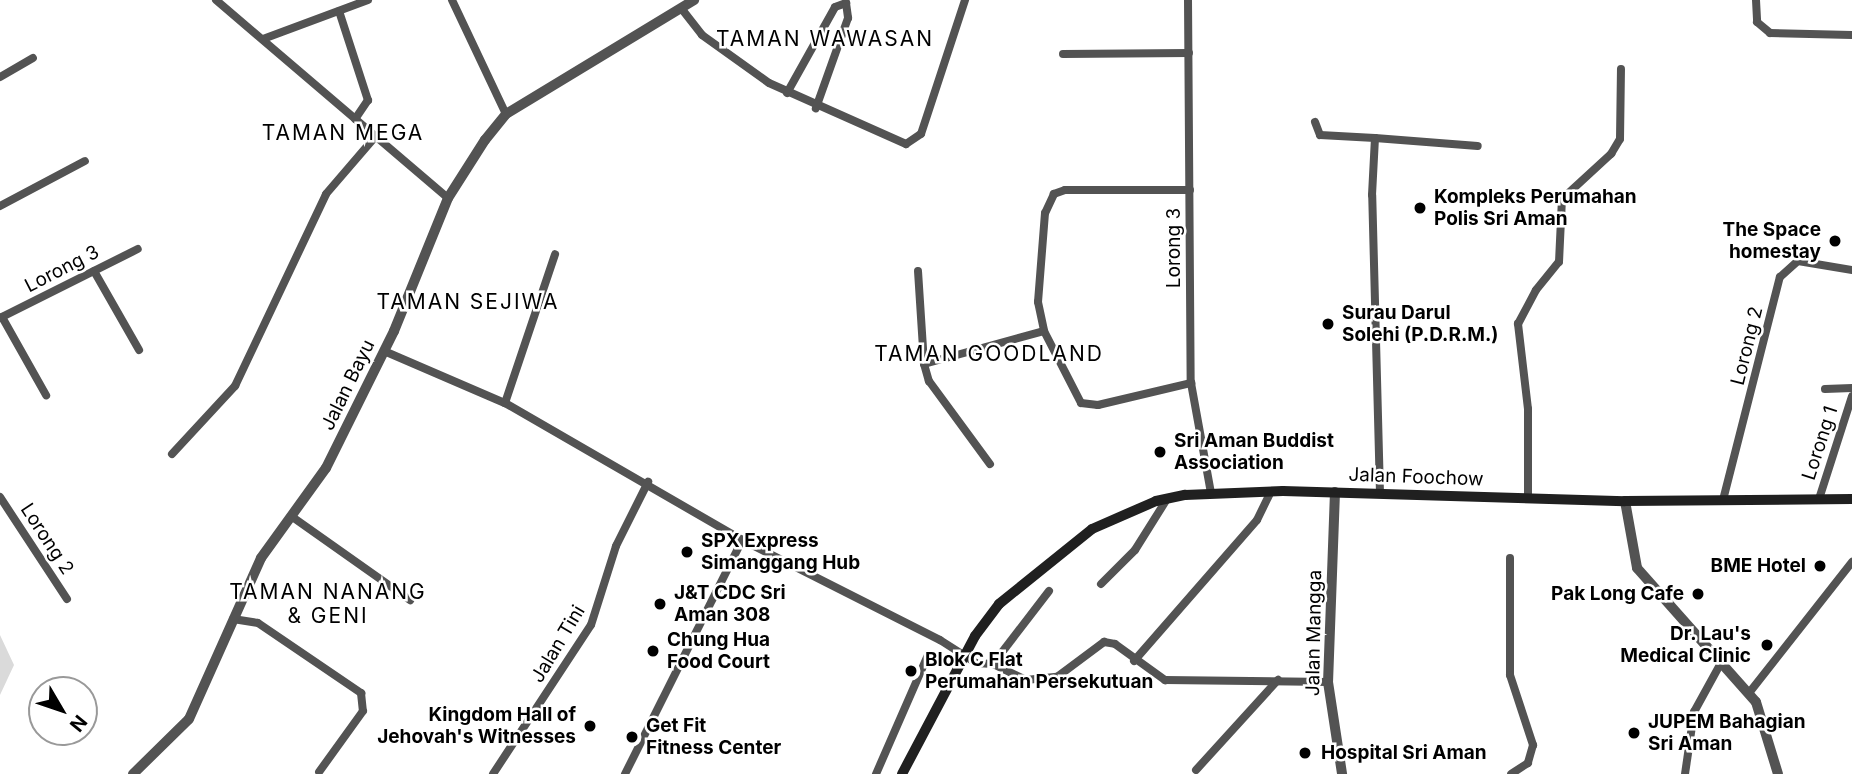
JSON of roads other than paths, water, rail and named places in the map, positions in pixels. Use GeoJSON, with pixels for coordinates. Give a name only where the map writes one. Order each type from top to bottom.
{"type":"FeatureCollection","features":[{"type":"Feature","properties":{"kind":"main road","name":"Jalan Foochow"},"geometry":{"type":"LineString","coordinates":[[902,774],[969,660],[990,615],[1032,573],[1093,529],[1167,499],[1211,493],[1270,491],[1625,501],[1852,499]]}},
{"type":"Feature","properties":{"kind":"street"},"geometry":{"type":"LineString","coordinates":[[216,0],[448,198]]}},
{"type":"Feature","properties":{"kind":"street"},"geometry":{"type":"LineString","coordinates":[[263,39],[368,0]]}},
{"type":"Feature","properties":{"kind":"street"},"geometry":{"type":"LineString","coordinates":[[452,0],[506,114]]}},
{"type":"Feature","properties":{"kind":"street","name":"Jalan Bayu"},"geometry":{"type":"LineString","coordinates":[[133,774],[189,719],[261,558],[326,467],[384,351],[448,198],[506,114],[694,0]]}},
{"type":"Feature","properties":{"kind":"street"},"geometry":{"type":"LineString","coordinates":[[681,8],[702,35],[788,93],[900,144],[917,139],[965,0]]}},
{"type":"Feature","properties":{"kind":"street","name":"Lorong 3"},"geometry":{"type":"LineString","coordinates":[[1188,0],[1191,383],[1211,493]]}},
{"type":"Feature","properties":{"kind":"street"},"geometry":{"type":"LineString","coordinates":[[1756,0],[1757,22],[1770,33],[1852,35]]}},
{"type":"Feature","properties":{"kind":"street"},"geometry":{"type":"LineString","coordinates":[[788,93],[835,7],[846,3],[848,18],[816,108]]}},
{"type":"Feature","properties":{"kind":"street"},"geometry":{"type":"LineString","coordinates":[[340,10],[368,100],[355,120]]}},
{"type":"Feature","properties":{"kind":"street"},"geometry":{"type":"LineString","coordinates":[[1063,54],[1189,52]]}},
{"type":"Feature","properties":{"kind":"street"},"geometry":{"type":"LineString","coordinates":[[0,77],[33,58]]}},
{"type":"Feature","properties":{"kind":"street"},"geometry":{"type":"LineString","coordinates":[[1528,498],[1528,409],[1518,324],[1536,290],[1559,262],[1562,199],[1616,147],[1621,130],[1621,69]]}},
{"type":"Feature","properties":{"kind":"street"},"geometry":{"type":"LineString","coordinates":[[1315,122],[1320,135],[1478,146]]}},
{"type":"Feature","properties":{"kind":"street"},"geometry":{"type":"LineString","coordinates":[[172,454],[235,386],[326,194],[375,137]]}},
{"type":"Feature","properties":{"kind":"street"},"geometry":{"type":"LineString","coordinates":[[1375,138],[1372,195],[1380,493]]}},
{"type":"Feature","properties":{"kind":"street"},"geometry":{"type":"LineString","coordinates":[[0,206],[85,161]]}},
{"type":"Feature","properties":{"kind":"street"},"geometry":{"type":"LineString","coordinates":[[1189,190],[1065,190],[1054,194],[1045,213],[1038,273],[1044,331],[1075,395],[1087,406],[1191,383]]}},
{"type":"Feature","properties":{"kind":"street","name":"Lorong 3"},"geometry":{"type":"LineString","coordinates":[[1,318],[138,249]]}},
{"type":"Feature","properties":{"kind":"street"},"geometry":{"type":"LineString","coordinates":[[505,403],[555,254]]}},
{"type":"Feature","properties":{"kind":"street","name":"Lorong 2"},"geometry":{"type":"LineString","coordinates":[[1723,500],[1780,277],[1798,261],[1852,270]]}},
{"type":"Feature","properties":{"kind":"street"},"geometry":{"type":"LineString","coordinates":[[94,271],[139,349]]}},
{"type":"Feature","properties":{"kind":"street"},"geometry":{"type":"LineString","coordinates":[[918,271],[924,364],[929,381],[990,464]]}},
{"type":"Feature","properties":{"kind":"street"},"geometry":{"type":"LineString","coordinates":[[1,318],[46,395]]}},
{"type":"Feature","properties":{"kind":"street"},"geometry":{"type":"LineString","coordinates":[[924,364],[1044,331]]}},
{"type":"Feature","properties":{"kind":"street"},"geometry":{"type":"LineString","coordinates":[[384,351],[505,403],[648,482],[742,540],[969,660],[990,664],[1026,680],[1057,677],[1104,642],[1115,644],[1134,661],[1165,680],[1328,682]]}},
{"type":"Feature","properties":{"kind":"street"},"geometry":{"type":"LineString","coordinates":[[1825,389],[1852,388]]}},
{"type":"Feature","properties":{"kind":"street","name":"Lorong 1"},"geometry":{"type":"LineString","coordinates":[[1819,499],[1852,396]]}},
{"type":"Feature","properties":{"kind":"street","name":"Jalan Tini"},"geometry":{"type":"LineString","coordinates":[[493,774],[591,625],[616,546],[648,482]]}},
{"type":"Feature","properties":{"kind":"street"},"geometry":{"type":"LineString","coordinates":[[1134,661],[1262,512],[1270,491]]}},
{"type":"Feature","properties":{"kind":"street","name":"Jalan Mangga"},"geometry":{"type":"LineString","coordinates":[[1335,492],[1328,682],[1342,774]]}},
{"type":"Feature","properties":{"kind":"street","name":"Lorong 2"},"geometry":{"type":"LineString","coordinates":[[0,497],[67,599]]}},
{"type":"Feature","properties":{"kind":"street"},"geometry":{"type":"LineString","coordinates":[[1101,584],[1135,550],[1167,499]]}},
{"type":"Feature","properties":{"kind":"street"},"geometry":{"type":"LineString","coordinates":[[1625,501],[1632,554],[1644,580],[1722,661],[1756,702],[1778,774]]}},
{"type":"Feature","properties":{"kind":"street"},"geometry":{"type":"LineString","coordinates":[[291,516],[410,600]]}},
{"type":"Feature","properties":{"kind":"street"},"geometry":{"type":"LineString","coordinates":[[625,774],[742,540]]}},
{"type":"Feature","properties":{"kind":"street"},"geometry":{"type":"LineString","coordinates":[[1510,558],[1510,675],[1533,745],[1528,763],[1511,774]]}},
{"type":"Feature","properties":{"kind":"street"},"geometry":{"type":"LineString","coordinates":[[1749,693],[1852,562]]}},
{"type":"Feature","properties":{"kind":"street"},"geometry":{"type":"LineString","coordinates":[[990,664],[1049,591]]}},
{"type":"Feature","properties":{"kind":"street"},"geometry":{"type":"LineString","coordinates":[[233,620],[258,623],[361,693],[362,711],[319,772]]}},
{"type":"Feature","properties":{"kind":"street"},"geometry":{"type":"LineString","coordinates":[[876,774],[928,655]]}},
{"type":"Feature","properties":{"kind":"street"},"geometry":{"type":"LineString","coordinates":[[1685,774],[1694,712],[1722,661]]}},
{"type":"Feature","properties":{"kind":"street"},"geometry":{"type":"LineString","coordinates":[[1196,771],[1278,680]]}},
{"type":"Feature","properties":{"kind":"place","name":"Kompleks Perumahan Polis Sri Aman"},"geometry":{"type":"Point","coordinates":[1420,208]}},
{"type":"Feature","properties":{"kind":"place","name":"The Space homestay"},"geometry":{"type":"Point","coordinates":[1835,241]}},
{"type":"Feature","properties":{"kind":"place","name":"Surau Darul Solehi (P.D.R.M.)"},"geometry":{"type":"Point","coordinates":[1328,324]}},
{"type":"Feature","properties":{"kind":"place","name":"Sri Aman Buddist Association"},"geometry":{"type":"Point","coordinates":[1160,452]}},
{"type":"Feature","properties":{"kind":"place","name":"SPX Express Simanggang Hub"},"geometry":{"type":"Point","coordinates":[687,552]}},
{"type":"Feature","properties":{"kind":"place","name":"BME Hotel"},"geometry":{"type":"Point","coordinates":[1820,566]}},
{"type":"Feature","properties":{"kind":"place","name":"Pak Long Cafe"},"geometry":{"type":"Point","coordinates":[1698,594]}},
{"type":"Feature","properties":{"kind":"place","name":"J&T CDC Sri Aman 308"},"geometry":{"type":"Point","coordinates":[660,604]}},
{"type":"Feature","properties":{"kind":"place","name":"Dr. Lau's Medical Clinic"},"geometry":{"type":"Point","coordinates":[1767,645]}},
{"type":"Feature","properties":{"kind":"place","name":"Chung Hua Food Court"},"geometry":{"type":"Point","coordinates":[653,651]}},
{"type":"Feature","properties":{"kind":"place","name":"Blok C Flat Perumahan Persekutuan"},"geometry":{"type":"Point","coordinates":[911,671]}},
{"type":"Feature","properties":{"kind":"place","name":"Kingdom Hall of Jehovah's Witnesses"},"geometry":{"type":"Point","coordinates":[590,726]}},
{"type":"Feature","properties":{"kind":"place","name":"JUPEM Bahagian Sri Aman"},"geometry":{"type":"Point","coordinates":[1634,733]}},
{"type":"Feature","properties":{"kind":"place","name":"Get Fit Fitness Center"},"geometry":{"type":"Point","coordinates":[632,737]}},
{"type":"Feature","properties":{"kind":"place","name":"Hospital Sri Aman"},"geometry":{"type":"Point","coordinates":[1305,753]}},
{"type":"Feature","properties":{"kind":"district","name":"TAMAN WAWASAN"},"geometry":{"type":"Point","coordinates":[825,39]}},
{"type":"Feature","properties":{"kind":"district","name":"TAMAN MEGA"},"geometry":{"type":"Point","coordinates":[343,133]}},
{"type":"Feature","properties":{"kind":"district","name":"TAMAN SEJIWA"},"geometry":{"type":"Point","coordinates":[468,302]}},
{"type":"Feature","properties":{"kind":"district","name":"TAMAN GOODLAND"},"geometry":{"type":"Point","coordinates":[989,354]}},
{"type":"Feature","properties":{"kind":"district","name":"TAMAN NANANG & GENI"},"geometry":{"type":"Point","coordinates":[328,604]}}]}
